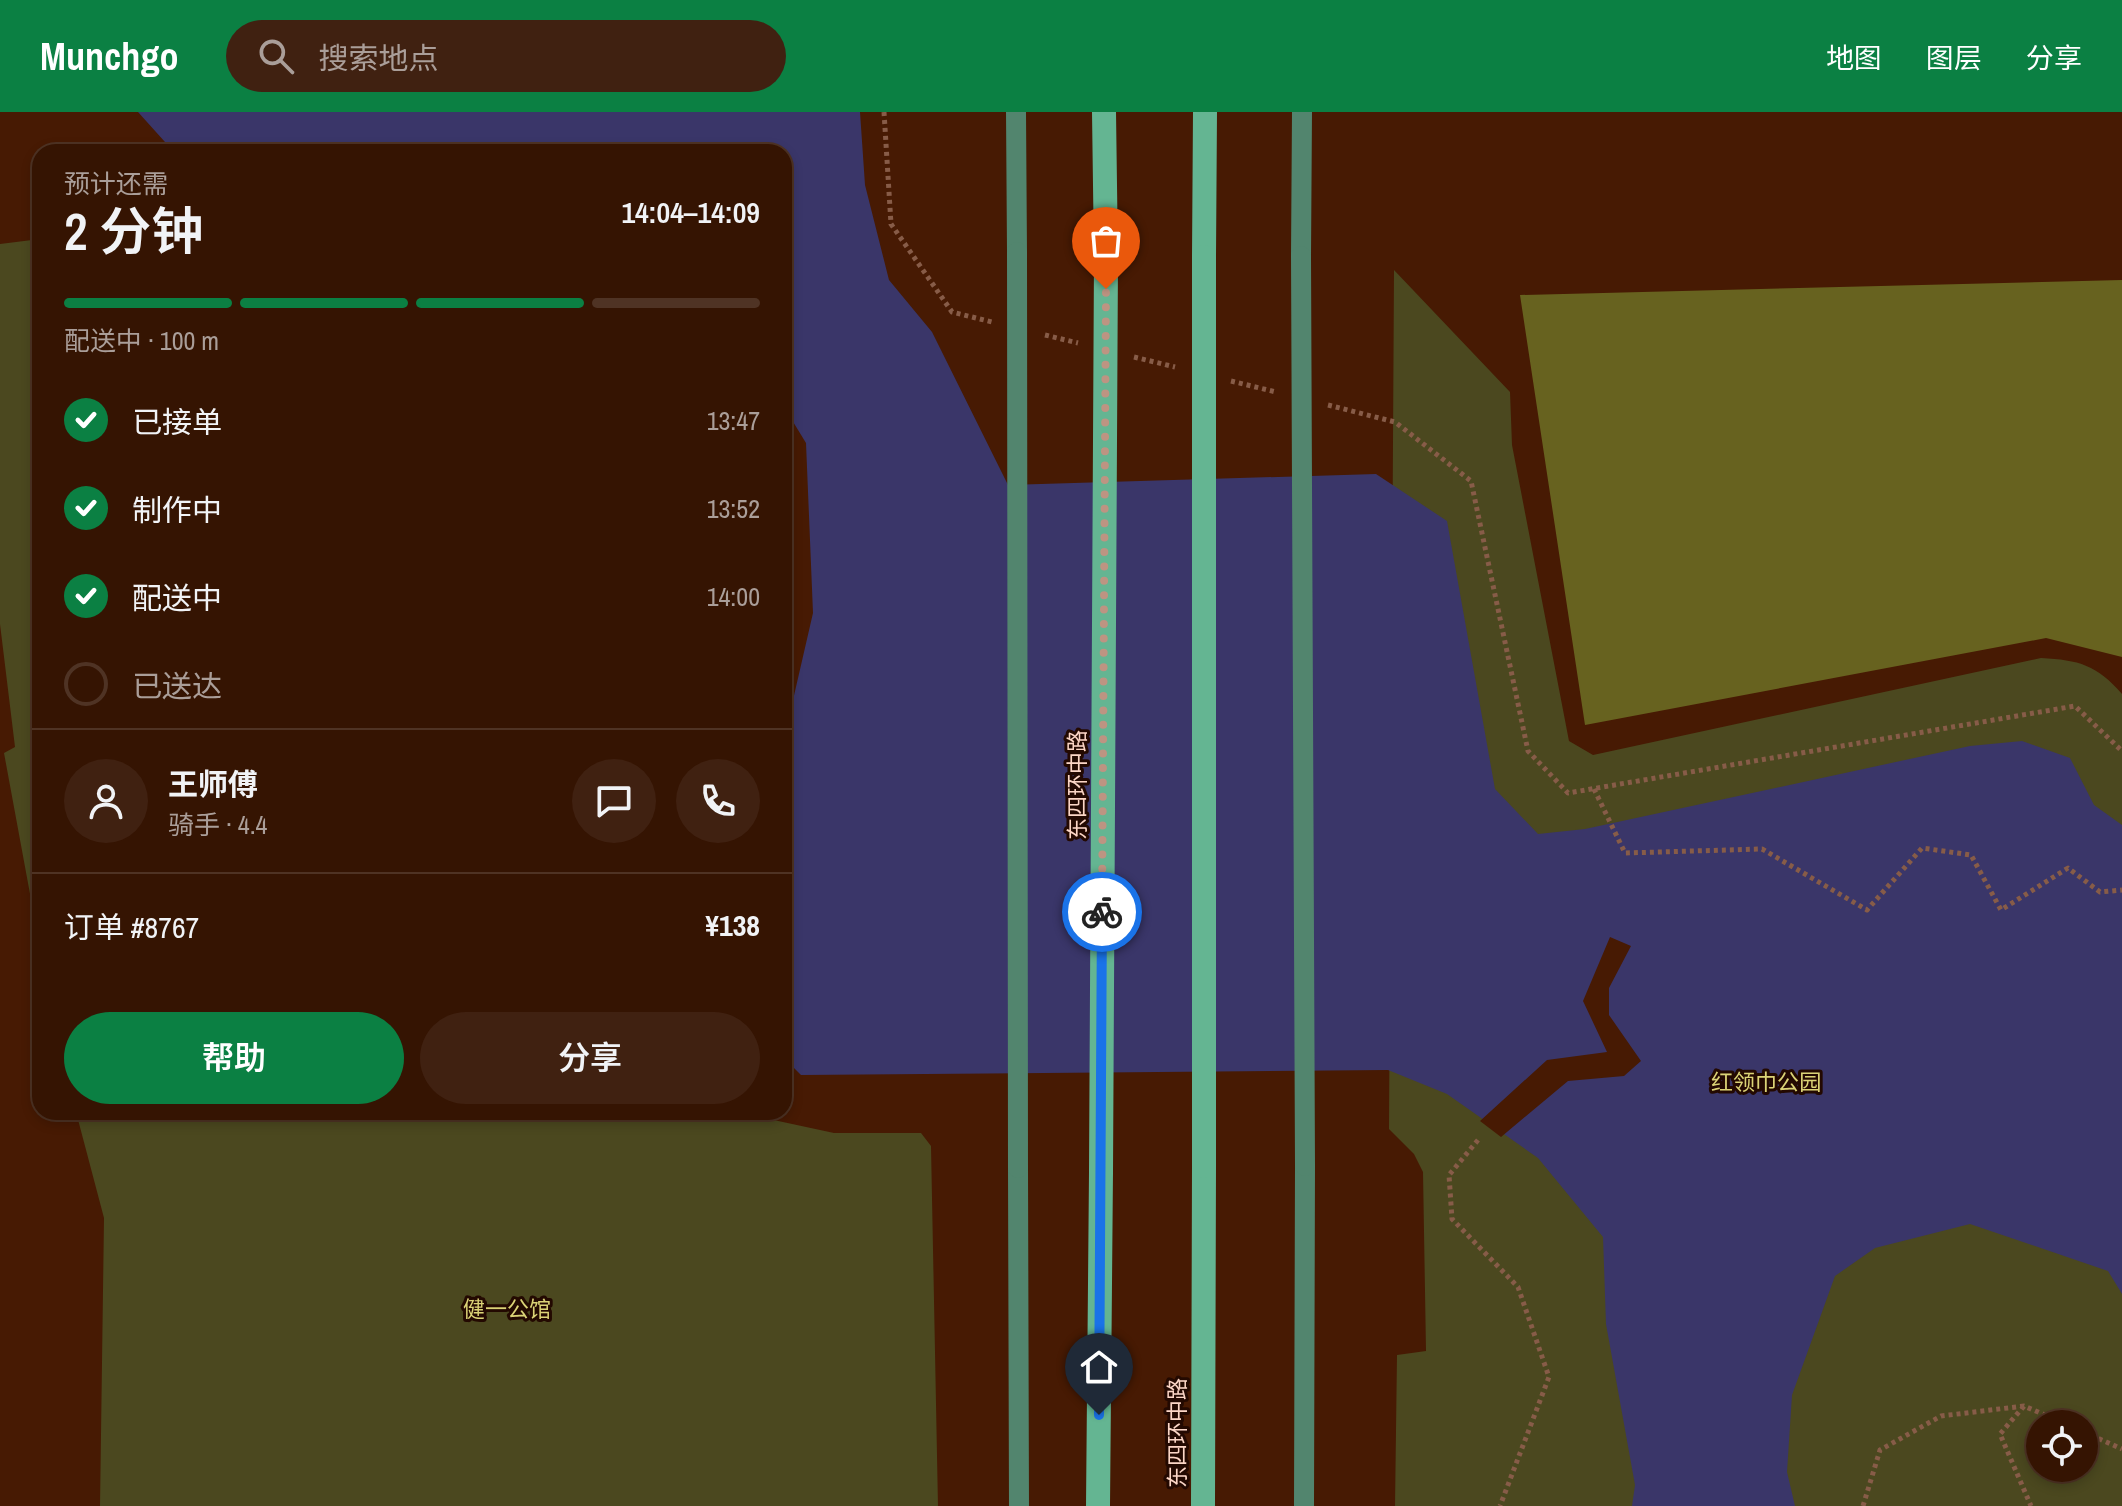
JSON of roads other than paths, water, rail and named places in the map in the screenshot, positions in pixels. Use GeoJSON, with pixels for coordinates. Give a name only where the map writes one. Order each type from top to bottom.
{"type":"FeatureCollection","features":[{"type":"Feature","properties":{"kind":"highway","name":"东四环中路"},"geometry":{"type":"LineString","coordinates":[[1098,1506],[1106,258],[1104,112]]}},
{"type":"Feature","properties":{"kind":"highway","name":"东四环中路"},"geometry":{"type":"LineString","coordinates":[[1203,1506],[1205,112]]}},
{"type":"Feature","properties":{"kind":"street"},"geometry":{"type":"LineString","coordinates":[[1016,112],[1019,1506]]}},
{"type":"Feature","properties":{"kind":"street"},"geometry":{"type":"LineString","coordinates":[[1302,112],[1304,1506]]}},
{"type":"Feature","properties":{"kind":"park label","name":"红领巾公园"},"geometry":{"type":"Point","coordinates":[1766,1082]}},
{"type":"Feature","properties":{"kind":"park label","name":"健一公馆"},"geometry":{"type":"Point","coordinates":[507,1309]}}]}
